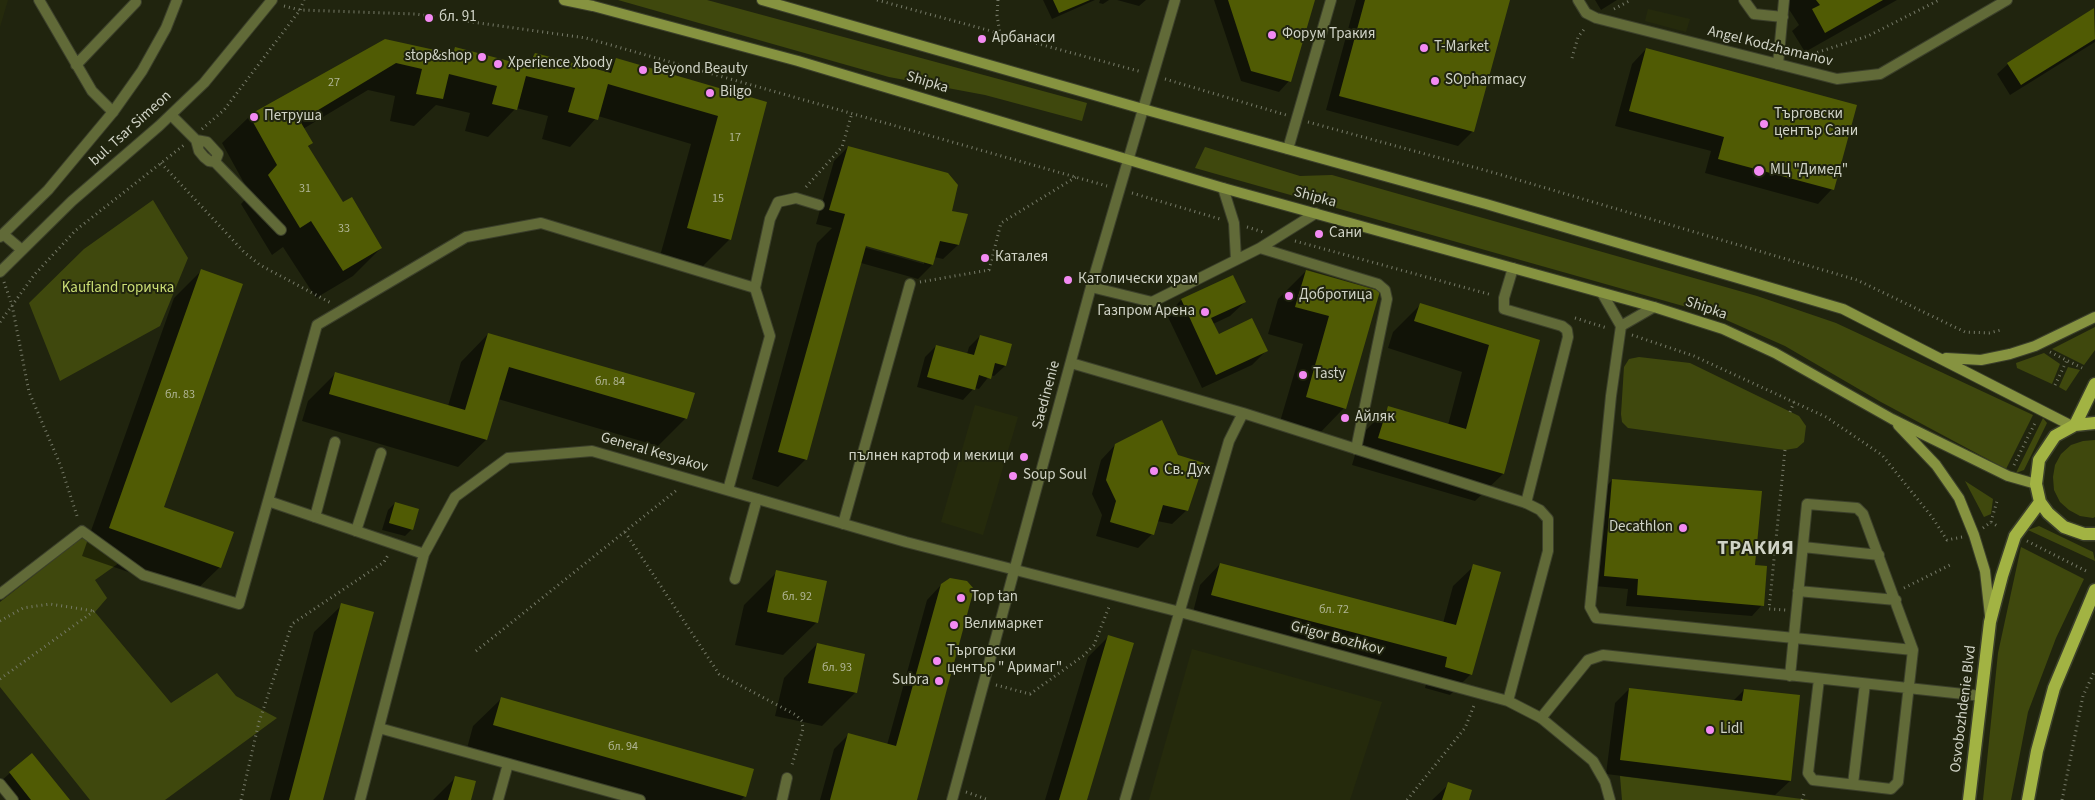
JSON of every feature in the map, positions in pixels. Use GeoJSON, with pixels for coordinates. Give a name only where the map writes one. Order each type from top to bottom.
{"type":"FeatureCollection","features":[{"type":"Feature","properties":{"kind":"main road","name":"Shipka"},"geometry":{"type":"LineString","coordinates":[[564,0],[593,6],[798,61],[1223,188],[1654,307],[1723,330],[1775,353],[1892,419],[2008,476],[2036,484]]}},
{"type":"Feature","properties":{"kind":"main road"},"geometry":{"type":"LineString","coordinates":[[762,0],[1143,109],[1486,204],[1806,297],[1842,309],[2074,425]]}},
{"type":"Feature","properties":{"kind":"main road"},"geometry":{"type":"LineString","coordinates":[[1940,358],[1981,360],[2010,354],[2035,346],[2095,317]]}},
{"type":"Feature","properties":{"kind":"main road"},"geometry":{"type":"LineString","coordinates":[[2074,425],[2095,384]]}},
{"type":"Feature","properties":{"kind":"main road"},"geometry":{"type":"LineString","coordinates":[[1892,419],[1936,466],[1959,498],[1974,535],[1985,571],[1990,622]]}},
{"type":"Feature","properties":{"kind":"main road"},"geometry":{"type":"LineString","coordinates":[[2095,423],[2074,425],[2055,436],[2043,452],[2037,466],[2036,484],[2040,502],[2048,513],[2064,527],[2084,534],[2095,534]]}},
{"type":"Feature","properties":{"kind":"main road","name":"Osvobozhdenie Blvd"},"geometry":{"type":"LineString","coordinates":[[1969,800],[1990,622],[2015,536],[2040,502]]}},
{"type":"Feature","properties":{"kind":"main road"},"geometry":{"type":"LineString","coordinates":[[2028,800],[2054,688],[2095,590]]}},
{"type":"Feature","properties":{"kind":"street"},"geometry":{"type":"LineString","coordinates":[[39,0],[92,91],[113,112]]}},
{"type":"Feature","properties":{"kind":"street","name":"bul. Tsar Simeon"},"geometry":{"type":"LineString","coordinates":[[2,236],[48,190],[113,112],[142,71],[166,28],[177,0]]}},
{"type":"Feature","properties":{"kind":"street","name":"bul. Tsar Simeon"},"geometry":{"type":"LineString","coordinates":[[2,276],[22,250],[72,200],[171,115],[204,83],[272,0]]}},
{"type":"Feature","properties":{"kind":"street","name":"Saedinenie"},"geometry":{"type":"LineString","coordinates":[[952,800],[1091,287],[1176,0]]}},
{"type":"Feature","properties":{"kind":"street"},"geometry":{"type":"LineString","coordinates":[[1288,149],[1331,0]]}},
{"type":"Feature","properties":{"kind":"street","name":"Angel Kodzhamanov"},"geometry":{"type":"LineString","coordinates":[[1578,0],[1586,13],[1596,18],[1836,79],[1880,74],[2007,0]]}},
{"type":"Feature","properties":{"kind":"street"},"geometry":{"type":"LineString","coordinates":[[1744,0],[1754,14],[1783,17]]}},
{"type":"Feature","properties":{"kind":"street"},"geometry":{"type":"LineString","coordinates":[[1778,64],[1784,0]]}},
{"type":"Feature","properties":{"kind":"street"},"geometry":{"type":"LineString","coordinates":[[76,65],[136,2]]}},
{"type":"Feature","properties":{"kind":"street"},"geometry":{"type":"LineString","coordinates":[[171,115],[195,139],[199,151],[209,161],[215,162],[281,230]]}},
{"type":"Feature","properties":{"kind":"street"},"geometry":{"type":"LineString","coordinates":[[1223,188],[1234,223],[1236,259]]}},
{"type":"Feature","properties":{"kind":"street"},"geometry":{"type":"LineString","coordinates":[[728,490],[770,336],[755,288],[770,219],[778,202],[796,198],[818,205]]}},
{"type":"Feature","properties":{"kind":"street"},"geometry":{"type":"LineString","coordinates":[[1091,287],[1152,302],[1260,248],[1316,213]]}},
{"type":"Feature","properties":{"kind":"street"},"geometry":{"type":"LineString","coordinates":[[0,594],[82,531],[143,575],[239,604],[317,325],[466,237],[541,223],[755,288]]}},
{"type":"Feature","properties":{"kind":"street"},"geometry":{"type":"LineString","coordinates":[[2,236],[22,250]]}},
{"type":"Feature","properties":{"kind":"street"},"geometry":{"type":"LineString","coordinates":[[1260,248],[1378,284],[1385,290],[1387,299],[1356,449]]}},
{"type":"Feature","properties":{"kind":"street"},"geometry":{"type":"LineString","coordinates":[[1513,268],[1504,298],[1504,309],[1562,326],[1567,330],[1568,337],[1526,503]]}},
{"type":"Feature","properties":{"kind":"street"},"geometry":{"type":"LineString","coordinates":[[843,524],[910,284]]}},
{"type":"Feature","properties":{"kind":"street"},"geometry":{"type":"LineString","coordinates":[[1602,293],[1621,326],[1611,396],[1590,608],[1596,618],[1912,650]]}},
{"type":"Feature","properties":{"kind":"street"},"geometry":{"type":"LineString","coordinates":[[1621,326],[1654,307]]}},
{"type":"Feature","properties":{"kind":"street"},"geometry":{"type":"LineString","coordinates":[[1071,363],[1243,413],[1526,503],[1540,510],[1548,519],[1548,551],[1508,701]]}},
{"type":"Feature","properties":{"kind":"street"},"geometry":{"type":"LineString","coordinates":[[1125,800],[1229,441],[1243,413]]}},
{"type":"Feature","properties":{"kind":"street"},"geometry":{"type":"LineString","coordinates":[[314,517],[336,442]]}},
{"type":"Feature","properties":{"kind":"street","name":"General Kesyakov"},"geometry":{"type":"LineString","coordinates":[[360,800],[424,554],[455,496],[508,458],[592,451],[843,524],[1015,570]]}},
{"type":"Feature","properties":{"kind":"street"},"geometry":{"type":"LineString","coordinates":[[356,531],[381,453]]}},
{"type":"Feature","properties":{"kind":"street"},"geometry":{"type":"LineString","coordinates":[[735,579],[757,499]]}},
{"type":"Feature","properties":{"kind":"street"},"geometry":{"type":"LineString","coordinates":[[268,501],[424,554]]}},
{"type":"Feature","properties":{"kind":"street"},"geometry":{"type":"LineString","coordinates":[[1790,676],[1807,504],[1857,508],[1863,514],[1912,650],[1898,782],[1891,788],[1813,780],[1808,773],[1818,679]]}},
{"type":"Feature","properties":{"kind":"street"},"geometry":{"type":"LineString","coordinates":[[1803,547],[1878,555]]}},
{"type":"Feature","properties":{"kind":"street","name":"Grigor Bozhkov"},"geometry":{"type":"LineString","coordinates":[[1015,570],[1180,612],[1508,701],[1541,718],[1593,762],[1605,782],[1610,800]]}},
{"type":"Feature","properties":{"kind":"street"},"geometry":{"type":"LineString","coordinates":[[1798,591],[1894,597]]}},
{"type":"Feature","properties":{"kind":"street"},"geometry":{"type":"LineString","coordinates":[[1541,718],[1588,660],[1603,655],[1982,696]]}},
{"type":"Feature","properties":{"kind":"street"},"geometry":{"type":"LineString","coordinates":[[1853,784],[1865,684]]}},
{"type":"Feature","properties":{"kind":"street"},"geometry":{"type":"LineString","coordinates":[[379,728],[640,800]]}},
{"type":"Feature","properties":{"kind":"street"},"geometry":{"type":"LineString","coordinates":[[498,800],[508,764]]}},
{"type":"Feature","properties":{"kind":"street"},"geometry":{"type":"LineString","coordinates":[[782,800],[787,778]]}},
{"type":"Feature","properties":{"kind":"street"},"geometry":{"type":"LineString","coordinates":[[0,784],[13,800]]}},
{"type":"Feature","properties":{"kind":"path"},"geometry":{"type":"LineString","coordinates":[[0,322],[35,274],[76,230],[161,163],[195,139],[224,110],[300,10],[304,0]]}},
{"type":"Feature","properties":{"kind":"path"},"geometry":{"type":"LineString","coordinates":[[877,0],[1153,75],[1857,280],[1965,332],[1989,333],[2001,330]]}},
{"type":"Feature","properties":{"kind":"path"},"geometry":{"type":"LineString","coordinates":[[997,0],[1000,34]]}},
{"type":"Feature","properties":{"kind":"path"},"geometry":{"type":"LineString","coordinates":[[1778,64],[1868,36],[1939,0]]}},
{"type":"Feature","properties":{"kind":"path"},"geometry":{"type":"LineString","coordinates":[[300,10],[415,14],[586,38],[1077,176],[1001,223],[989,270],[910,284]]}},
{"type":"Feature","properties":{"kind":"path"},"geometry":{"type":"LineString","coordinates":[[796,198],[842,147],[852,113]]}},
{"type":"Feature","properties":{"kind":"path"},"geometry":{"type":"LineString","coordinates":[[161,163],[244,252],[260,265],[342,310]]}},
{"type":"Feature","properties":{"kind":"path"},"geometry":{"type":"LineString","coordinates":[[2,276],[12,305],[29,392],[60,464],[82,531]]}},
{"type":"Feature","properties":{"kind":"path"},"geometry":{"type":"LineString","coordinates":[[2048,351],[2082,368]]}},
{"type":"Feature","properties":{"kind":"path"},"geometry":{"type":"LineString","coordinates":[[2055,385],[2067,360]]}},
{"type":"Feature","properties":{"kind":"path"},"geometry":{"type":"LineString","coordinates":[[1790,412],[1794,402]]}},
{"type":"Feature","properties":{"kind":"path"},"geometry":{"type":"LineString","coordinates":[[2011,471],[2038,416]]}},
{"type":"Feature","properties":{"kind":"path"},"geometry":{"type":"LineString","coordinates":[[1785,450],[1770,609],[1796,610]]}},
{"type":"Feature","properties":{"kind":"path"},"geometry":{"type":"LineString","coordinates":[[476,651],[690,479]]}},
{"type":"Feature","properties":{"kind":"path"},"geometry":{"type":"LineString","coordinates":[[1996,501],[1991,522],[1999,527]]}},
{"type":"Feature","properties":{"kind":"path"},"geometry":{"type":"LineString","coordinates":[[625,532],[719,674],[796,715],[802,721],[803,729],[787,778]]}},
{"type":"Feature","properties":{"kind":"path"},"geometry":{"type":"LineString","coordinates":[[2024,540],[2088,572]]}},
{"type":"Feature","properties":{"kind":"path"},"geometry":{"type":"LineString","coordinates":[[241,800],[259,722],[292,624],[384,562],[394,544]]}},
{"type":"Feature","properties":{"kind":"path"},"geometry":{"type":"LineString","coordinates":[[1894,597],[1952,564]]}},
{"type":"Feature","properties":{"kind":"path"},"geometry":{"type":"LineString","coordinates":[[985,682],[1030,694],[1083,656],[1094,645],[1114,595]]}},
{"type":"Feature","properties":{"kind":"path"},"geometry":{"type":"LineString","coordinates":[[0,621],[23,608],[50,604],[94,611],[0,679]]}},
{"type":"Feature","properties":{"kind":"path"},"geometry":{"type":"LineString","coordinates":[[2062,800],[2083,696],[2095,670]]}},
{"type":"Feature","properties":{"kind":"path"},"geometry":{"type":"LineString","coordinates":[[1407,800],[1466,728],[1479,694]]}},
{"type":"Feature","properties":{"kind":"path"},"geometry":{"type":"LineString","coordinates":[[955,788],[989,800]]}},
{"type":"Feature","properties":{"kind":"path"},"geometry":{"type":"LineString","coordinates":[[1802,800],[1804,794]]}},
{"type":"Feature","properties":{"kind":"shaded area"},"geometry":{"type":"Polygon","coordinates":[[[0,0],[8,0],[0,27],[0,0]]]}},
{"type":"Feature","properties":{"kind":"shaded area"},"geometry":{"type":"Polygon","coordinates":[[[1648,9],[1690,19],[1686,32],[1645,21],[1648,9]]]}},
{"type":"Feature","properties":{"kind":"shaded area"},"geometry":{"type":"Polygon","coordinates":[[[975,405],[1018,417],[983,535],[941,522],[975,405]]]}},
{"type":"Feature","properties":{"kind":"shaded area"},"geometry":{"type":"Polygon","coordinates":[[[1192,649],[1382,702],[1350,800],[1149,800],[1192,649]]]}},
{"type":"Feature","properties":{"kind":"green space"},"geometry":{"type":"Polygon","coordinates":[[[618,0],[707,0],[1087,103],[1082,121],[985,95],[889,77],[618,0]]]}},
{"type":"Feature","properties":{"kind":"green space"},"geometry":{"type":"Polygon","coordinates":[[[1205,147],[1300,176],[1332,175],[1757,296],[1836,323],[2033,415],[2006,469],[1881,402],[1785,346],[1715,315],[1195,168],[1205,147]]]}},
{"type":"Feature","properties":{"kind":"green space","name":"Kaufland горичка"},"geometry":{"type":"Polygon","coordinates":[[[153,200],[188,258],[160,326],[60,381],[29,303],[84,249],[153,200]]]}},
{"type":"Feature","properties":{"kind":"green space"},"geometry":{"type":"Polygon","coordinates":[[[2095,327],[2095,350],[2084,365],[2052,349],[2095,327]]]}},
{"type":"Feature","properties":{"kind":"green space"},"geometry":{"type":"Polygon","coordinates":[[[2044,353],[2060,364],[2052,384],[2017,368],[2016,363],[2044,353]]]}},
{"type":"Feature","properties":{"kind":"green space"},"geometry":{"type":"Polygon","coordinates":[[[1639,357],[1690,363],[1799,416],[1806,426],[1804,442],[1797,448],[1785,450],[1628,428],[1622,422],[1621,414],[1624,367],[1629,359],[1639,357]]]}},
{"type":"Feature","properties":{"kind":"green space"},"geometry":{"type":"Polygon","coordinates":[[[2068,367],[2080,370],[2066,391],[2059,387],[2068,367]]]}},
{"type":"Feature","properties":{"kind":"green space"},"geometry":{"type":"Polygon","coordinates":[[[2043,418],[2047,423],[2024,470],[2016,473],[2043,418]]]}},
{"type":"Feature","properties":{"kind":"green space"},"geometry":{"type":"Polygon","coordinates":[[[2095,440],[2095,517],[2093,518],[2080,516],[2060,502],[2054,490],[2053,477],[2055,465],[2061,454],[2071,445],[2095,440]]]}},
{"type":"Feature","properties":{"kind":"green space"},"geometry":{"type":"Polygon","coordinates":[[[1965,481],[1993,499],[1991,514],[1984,517],[1965,481]]]}},
{"type":"Feature","properties":{"kind":"green space"},"geometry":{"type":"Polygon","coordinates":[[[2039,526],[2093,552],[2095,561],[2028,530],[2039,526]]]}},
{"type":"Feature","properties":{"kind":"green space"},"geometry":{"type":"Polygon","coordinates":[[[84,536],[119,563],[95,580],[107,598],[95,612],[171,703],[217,673],[236,696],[277,718],[165,800],[90,800],[0,687],[0,602],[84,536]]]}},
{"type":"Feature","properties":{"kind":"green space"},"geometry":{"type":"Polygon","coordinates":[[[2021,547],[2084,579],[2056,638],[2028,712],[2011,800],[1983,800],[1998,653],[2021,547]]]}},
{"type":"Feature","properties":{"kind":"green space"},"geometry":{"type":"Polygon","coordinates":[[[1620,776],[1810,800],[1622,800],[1620,776]]]}},
{"type":"Feature","properties":{"kind":"building"},"geometry":{"type":"Polygon","coordinates":[[[1053,0],[1090,0],[1059,13],[1053,0]]]}},
{"type":"Feature","properties":{"kind":"building","name":"Форум Тракия"},"geometry":{"type":"Polygon","coordinates":[[[1228,0],[1315,0],[1291,82],[1251,71],[1228,0]]]}},
{"type":"Feature","properties":{"kind":"building","name":"T-Market"},"geometry":{"type":"Polygon","coordinates":[[[1365,0],[1510,0],[1474,132],[1339,96],[1365,0]]]}},
{"type":"Feature","properties":{"kind":"building"},"geometry":{"type":"Polygon","coordinates":[[[1816,0],[1883,0],[1825,33],[1812,9],[1820,5],[1816,0]]]}},
{"type":"Feature","properties":{"kind":"building"},"geometry":{"type":"Polygon","coordinates":[[[2094,8],[2095,39],[2021,85],[2007,63],[2094,8]]]}},
{"type":"Feature","properties":{"kind":"building"},"geometry":{"type":"Polygon","coordinates":[[[385,39],[453,54],[455,47],[528,66],[535,53],[611,73],[616,58],[767,102],[731,240],[687,228],[718,116],[608,84],[598,120],[568,112],[575,88],[526,76],[517,110],[492,104],[497,86],[449,74],[443,99],[416,94],[422,69],[396,63],[300,121],[313,143],[308,146],[343,202],[352,197],[382,248],[343,271],[311,221],[300,228],[268,175],[277,165],[249,115],[385,39]]]}},
{"type":"Feature","properties":{"kind":"building","name":"Търговски център Сани"},"geometry":{"type":"Polygon","coordinates":[[[1646,48],[1857,105],[1834,190],[1718,159],[1724,137],[1629,111],[1646,48]]]}},
{"type":"Feature","properties":{"kind":"building"},"geometry":{"type":"Polygon","coordinates":[[[848,146],[948,173],[958,185],[952,211],[968,214],[959,245],[940,241],[933,265],[866,246],[807,460],[778,452],[845,214],[829,210],[848,146]]]}},
{"type":"Feature","properties":{"kind":"building"},"geometry":{"type":"Polygon","coordinates":[[[201,269],[243,284],[164,507],[234,532],[221,568],[109,528],[201,269]]]}},
{"type":"Feature","properties":{"kind":"building"},"geometry":{"type":"Polygon","coordinates":[[[1306,270],[1380,291],[1346,409],[1306,397],[1329,316],[1295,307],[1306,270]]]}},
{"type":"Feature","properties":{"kind":"building"},"geometry":{"type":"Polygon","coordinates":[[[1233,275],[1246,302],[1211,318],[1219,334],[1252,318],[1268,351],[1216,375],[1181,299],[1233,275]]]}},
{"type":"Feature","properties":{"kind":"building"},"geometry":{"type":"Polygon","coordinates":[[[1420,303],[1540,340],[1504,474],[1378,438],[1388,406],[1466,429],[1489,345],[1414,321],[1420,303]]]}},
{"type":"Feature","properties":{"kind":"building"},"geometry":{"type":"Polygon","coordinates":[[[488,333],[695,393],[687,419],[509,367],[487,440],[329,394],[335,372],[465,410],[488,333]]]}},
{"type":"Feature","properties":{"kind":"building"},"geometry":{"type":"Polygon","coordinates":[[[980,335],[1012,344],[1006,366],[995,363],[991,379],[979,375],[975,390],[927,377],[936,345],[974,355],[980,335]]]}},
{"type":"Feature","properties":{"kind":"building","name":"Св. Дух"},"geometry":{"type":"Polygon","coordinates":[[[1162,420],[1178,455],[1204,463],[1188,511],[1163,505],[1154,535],[1110,522],[1116,501],[1106,480],[1115,444],[1162,420]]]}},
{"type":"Feature","properties":{"kind":"building","name":"Decathlon"},"geometry":{"type":"Polygon","coordinates":[[[1612,479],[1762,491],[1755,565],[1767,566],[1764,606],[1637,595],[1638,579],[1604,576],[1612,479]]]}},
{"type":"Feature","properties":{"kind":"building"},"geometry":{"type":"Polygon","coordinates":[[[395,502],[419,509],[413,530],[389,523],[395,502]]]}},
{"type":"Feature","properties":{"kind":"building"},"geometry":{"type":"Polygon","coordinates":[[[1220,563],[1456,625],[1473,564],[1501,572],[1472,675],[1445,667],[1447,657],[1211,595],[1220,563]]]}},
{"type":"Feature","properties":{"kind":"building"},"geometry":{"type":"Polygon","coordinates":[[[776,570],[827,581],[818,623],[767,612],[776,570]]]}},
{"type":"Feature","properties":{"kind":"building","name":"Търговски център \" Аримаг\""},"geometry":{"type":"Polygon","coordinates":[[[950,578],[967,581],[974,589],[917,800],[830,800],[848,733],[896,746],[941,584],[950,578]]]}},
{"type":"Feature","properties":{"kind":"building"},"geometry":{"type":"Polygon","coordinates":[[[341,603],[374,612],[323,800],[289,800],[341,603]]]}},
{"type":"Feature","properties":{"kind":"building"},"geometry":{"type":"Polygon","coordinates":[[[1108,635],[1134,643],[1087,800],[1059,800],[1108,635]]]}},
{"type":"Feature","properties":{"kind":"building"},"geometry":{"type":"Polygon","coordinates":[[[817,643],[865,654],[857,693],[808,683],[817,643]]]}},
{"type":"Feature","properties":{"kind":"building","name":"Lidl"},"geometry":{"type":"Polygon","coordinates":[[[1629,688],[1742,701],[1744,689],[1800,695],[1791,781],[1620,760],[1629,688]]]}},
{"type":"Feature","properties":{"kind":"building"},"geometry":{"type":"Polygon","coordinates":[[[501,697],[754,769],[746,797],[493,725],[501,697]]]}},
{"type":"Feature","properties":{"kind":"building"},"geometry":{"type":"Polygon","coordinates":[[[32,753],[70,800],[31,800],[9,772],[32,753]]]}},
{"type":"Feature","properties":{"kind":"building"},"geometry":{"type":"Polygon","coordinates":[[[455,776],[476,781],[471,800],[448,800],[455,776]]]}},
{"type":"Feature","properties":{"kind":"building"},"geometry":{"type":"Polygon","coordinates":[[[1448,782],[1472,790],[1469,800],[1442,800],[1448,782]]]}},
{"type":"Feature","properties":{"kind":"place","name":"бл. 91"},"geometry":{"type":"Point","coordinates":[429,18]}},
{"type":"Feature","properties":{"kind":"place","name":"Форум Тракия"},"geometry":{"type":"Point","coordinates":[1272,35]}},
{"type":"Feature","properties":{"kind":"place","name":"Арбанаси"},"geometry":{"type":"Point","coordinates":[982,39]}},
{"type":"Feature","properties":{"kind":"place","name":"T-Market"},"geometry":{"type":"Point","coordinates":[1424,48]}},
{"type":"Feature","properties":{"kind":"place","name":"stop&shop"},"geometry":{"type":"Point","coordinates":[482,57]}},
{"type":"Feature","properties":{"kind":"place","name":"Xperience Xbody"},"geometry":{"type":"Point","coordinates":[498,64]}},
{"type":"Feature","properties":{"kind":"place","name":"Beyond Beauty"},"geometry":{"type":"Point","coordinates":[643,70]}},
{"type":"Feature","properties":{"kind":"place","name":"SOpharmacy"},"geometry":{"type":"Point","coordinates":[1435,81]}},
{"type":"Feature","properties":{"kind":"place","name":"Bilgo"},"geometry":{"type":"Point","coordinates":[710,93]}},
{"type":"Feature","properties":{"kind":"place","name":"Петруша"},"geometry":{"type":"Point","coordinates":[254,117]}},
{"type":"Feature","properties":{"kind":"place","name":"Търговски център Сани"},"geometry":{"type":"Point","coordinates":[1764,124]}},
{"type":"Feature","properties":{"kind":"place","name":"МЦ \"Димед\""},"geometry":{"type":"Point","coordinates":[1759,171]}},
{"type":"Feature","properties":{"kind":"place","name":"Сани"},"geometry":{"type":"Point","coordinates":[1319,234]}},
{"type":"Feature","properties":{"kind":"place","name":"Каталея"},"geometry":{"type":"Point","coordinates":[985,258]}},
{"type":"Feature","properties":{"kind":"place","name":"Католически храм"},"geometry":{"type":"Point","coordinates":[1068,280]}},
{"type":"Feature","properties":{"kind":"place","name":"Добротица"},"geometry":{"type":"Point","coordinates":[1289,296]}},
{"type":"Feature","properties":{"kind":"place","name":"Газпром Арена"},"geometry":{"type":"Point","coordinates":[1205,312]}},
{"type":"Feature","properties":{"kind":"place","name":"Tasty"},"geometry":{"type":"Point","coordinates":[1303,375]}},
{"type":"Feature","properties":{"kind":"place","name":"Айляк"},"geometry":{"type":"Point","coordinates":[1345,418]}},
{"type":"Feature","properties":{"kind":"place","name":"пълнен картоф и мекици"},"geometry":{"type":"Point","coordinates":[1024,457]}},
{"type":"Feature","properties":{"kind":"place","name":"Св. Дух"},"geometry":{"type":"Point","coordinates":[1154,471]}},
{"type":"Feature","properties":{"kind":"place","name":"Soup Soul"},"geometry":{"type":"Point","coordinates":[1013,476]}},
{"type":"Feature","properties":{"kind":"place","name":"Decathlon"},"geometry":{"type":"Point","coordinates":[1683,528]}},
{"type":"Feature","properties":{"kind":"place","name":"Top tan"},"geometry":{"type":"Point","coordinates":[961,598]}},
{"type":"Feature","properties":{"kind":"place","name":"Велимаркет"},"geometry":{"type":"Point","coordinates":[954,625]}},
{"type":"Feature","properties":{"kind":"place","name":"Търговски център \" Аримаг\""},"geometry":{"type":"Point","coordinates":[937,661]}},
{"type":"Feature","properties":{"kind":"place","name":"Subra"},"geometry":{"type":"Point","coordinates":[939,681]}},
{"type":"Feature","properties":{"kind":"place","name":"Lidl"},"geometry":{"type":"Point","coordinates":[1710,730]}},
{"type":"Feature","properties":{"kind":"district","name":"ТРАКИЯ"},"geometry":{"type":"Point","coordinates":[1756,550]}}]}
